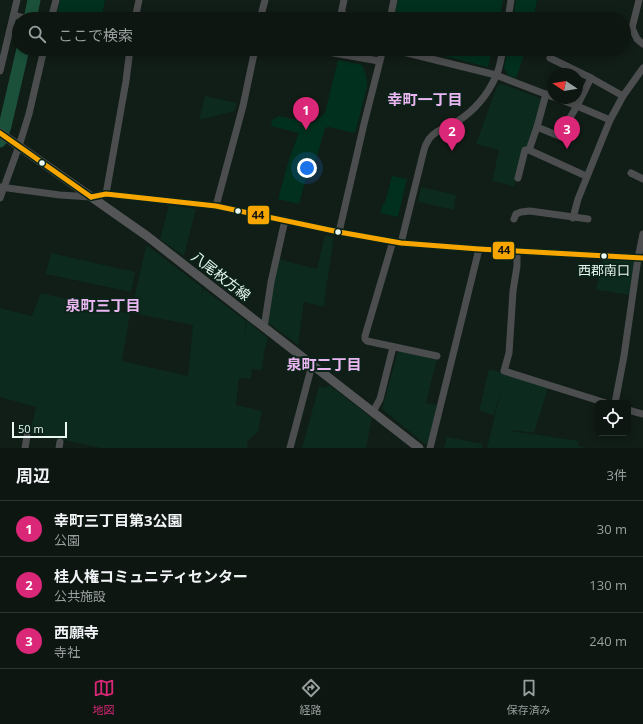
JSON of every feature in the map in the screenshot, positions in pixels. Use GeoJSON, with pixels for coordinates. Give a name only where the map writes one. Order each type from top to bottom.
{"type":"FeatureCollection","features":[{"type":"Feature","properties":{"kind":"main road","name":"八尾枚方線"},"geometry":{"type":"LineString","coordinates":[[0,133],[147,236],[419,448]]}},
{"type":"Feature","properties":{"kind":"street"},"geometry":{"type":"LineString","coordinates":[[15,12],[17,0]]}},
{"type":"Feature","properties":{"kind":"street"},"geometry":{"type":"LineString","coordinates":[[53,12],[56,0]]}},
{"type":"Feature","properties":{"kind":"street"},"geometry":{"type":"LineString","coordinates":[[136,12],[139,0]]}},
{"type":"Feature","properties":{"kind":"street"},"geometry":{"type":"LineString","coordinates":[[262,12],[265,0]]}},
{"type":"Feature","properties":{"kind":"street"},"geometry":{"type":"LineString","coordinates":[[342,12],[344,0]]}},
{"type":"Feature","properties":{"kind":"street"},"geometry":{"type":"LineString","coordinates":[[391,12],[394,0]]}},
{"type":"Feature","properties":{"kind":"street"},"geometry":{"type":"LineString","coordinates":[[509,12],[511,0]]}},
{"type":"Feature","properties":{"kind":"street"},"geometry":{"type":"LineString","coordinates":[[639,0],[632,28],[637,39],[643,44]]}},
{"type":"Feature","properties":{"kind":"street"},"geometry":{"type":"LineString","coordinates":[[0,71],[3,48],[12,21]]}},
{"type":"Feature","properties":{"kind":"street"},"geometry":{"type":"LineString","coordinates":[[0,198],[2,187],[16,144],[29,114],[42,56]]}},
{"type":"Feature","properties":{"kind":"street"},"geometry":{"type":"LineString","coordinates":[[106,194],[129,56]]}},
{"type":"Feature","properties":{"kind":"street"},"geometry":{"type":"LineString","coordinates":[[216,206],[243,106],[254,56]]}},
{"type":"Feature","properties":{"kind":"street"},"geometry":{"type":"LineString","coordinates":[[351,56],[379,61]]}},
{"type":"Feature","properties":{"kind":"street"},"geometry":{"type":"LineString","coordinates":[[339,232],[381,56]]}},
{"type":"Feature","properties":{"kind":"street"},"geometry":{"type":"LineString","coordinates":[[419,56],[496,75],[547,94]]}},
{"type":"Feature","properties":{"kind":"street"},"geometry":{"type":"LineString","coordinates":[[401,243],[424,150],[430,138],[439,130],[457,122],[477,106],[496,75],[501,56]]}},
{"type":"Feature","properties":{"kind":"street"},"geometry":{"type":"LineString","coordinates":[[550,58],[592,78],[623,96]]}},
{"type":"Feature","properties":{"kind":"street"},"geometry":{"type":"LineString","coordinates":[[573,218],[586,176],[610,120],[623,96],[643,68]]}},
{"type":"Feature","properties":{"kind":"street"},"geometry":{"type":"LineString","coordinates":[[537,127],[559,136],[592,78]]}},
{"type":"Feature","properties":{"kind":"street"},"geometry":{"type":"LineString","coordinates":[[518,178],[525,150],[529,150],[547,102]]}},
{"type":"Feature","properties":{"kind":"street"},"geometry":{"type":"LineString","coordinates":[[572,104],[610,120]]}},
{"type":"Feature","properties":{"kind":"street"},"geometry":{"type":"LineString","coordinates":[[529,150],[586,176]]}},
{"type":"Feature","properties":{"kind":"street"},"geometry":{"type":"LineString","coordinates":[[631,173],[643,179]]}},
{"type":"Feature","properties":{"kind":"street"},"geometry":{"type":"LineString","coordinates":[[2,187],[60,195],[91,196],[106,194],[216,206],[339,232],[401,243],[641,258]]}},
{"type":"Feature","properties":{"kind":"street"},"geometry":{"type":"LineString","coordinates":[[514,219],[516,214],[530,211],[588,219]]}},
{"type":"Feature","properties":{"kind":"street"},"geometry":{"type":"LineString","coordinates":[[264,328],[271,282],[285,220]]}},
{"type":"Feature","properties":{"kind":"street"},"geometry":{"type":"LineString","coordinates":[[616,400],[641,258],[643,234]]}},
{"type":"Feature","properties":{"kind":"street"},"geometry":{"type":"LineString","coordinates":[[392,241],[365,339],[367,341],[437,356]]}},
{"type":"Feature","properties":{"kind":"street"},"geometry":{"type":"LineString","coordinates":[[430,448],[479,249]]}},
{"type":"Feature","properties":{"kind":"street"},"geometry":{"type":"LineString","coordinates":[[517,251],[517,266],[513,291],[508,353],[504,371],[596,400]]}},
{"type":"Feature","properties":{"kind":"street"},"geometry":{"type":"LineString","coordinates":[[373,412],[380,399],[393,347]]}},
{"type":"Feature","properties":{"kind":"street"},"geometry":{"type":"LineString","coordinates":[[290,448],[312,365]]}},
{"type":"Feature","properties":{"kind":"street"},"geometry":{"type":"LineString","coordinates":[[631,411],[643,414]]}},
{"type":"Feature","properties":{"kind":"street"},"geometry":{"type":"LineString","coordinates":[[25,448],[27,436]]}},
{"type":"Feature","properties":{"kind":"shaded area"},"geometry":{"type":"Polygon","coordinates":[[[60,0],[105,0],[102,12],[57,12],[60,0]]]}},
{"type":"Feature","properties":{"kind":"shaded area"},"geometry":{"type":"Polygon","coordinates":[[[398,0],[503,0],[500,12],[395,12],[398,0]]]}},
{"type":"Feature","properties":{"kind":"shaded area"},"geometry":{"type":"Polygon","coordinates":[[[516,0],[537,0],[534,12],[514,12],[516,0]]]}},
{"type":"Feature","properties":{"kind":"shaded area"},"geometry":{"type":"Polygon","coordinates":[[[444,56],[490,56],[488,67],[444,56]]]}},
{"type":"Feature","properties":{"kind":"shaded area"},"geometry":{"type":"Polygon","coordinates":[[[507,56],[524,56],[516,78],[509,76],[504,68],[507,56]]]}},
{"type":"Feature","properties":{"kind":"shaded area"},"geometry":{"type":"Polygon","coordinates":[[[338,60],[362,65],[366,75],[367,87],[355,133],[328,127],[325,128],[312,174],[306,178],[299,204],[278,199],[290,156],[299,133],[271,126],[272,120],[279,116],[314,123],[325,113],[338,60]]]}},
{"type":"Feature","properties":{"kind":"shaded area"},"geometry":{"type":"Polygon","coordinates":[[[503,84],[542,99],[528,146],[524,147],[514,186],[492,181],[499,150],[476,144],[497,86],[503,84]]]}},
{"type":"Feature","properties":{"kind":"shaded area"},"geometry":{"type":"Polygon","coordinates":[[[205,96],[237,103],[234,111],[199,120],[205,96]]]}},
{"type":"Feature","properties":{"kind":"shaded area"},"geometry":{"type":"Polygon","coordinates":[[[392,176],[407,179],[398,217],[380,213],[383,204],[385,203],[392,176]]]}},
{"type":"Feature","properties":{"kind":"shaded area"},"geometry":{"type":"Polygon","coordinates":[[[421,187],[456,195],[454,210],[418,202],[421,187]]]}},
{"type":"Feature","properties":{"kind":"shaded area"},"geometry":{"type":"Polygon","coordinates":[[[169,205],[196,209],[184,256],[160,239],[169,205]]]}},
{"type":"Feature","properties":{"kind":"shaded area"},"geometry":{"type":"Polygon","coordinates":[[[325,235],[334,237],[324,307],[304,302],[298,345],[267,322],[278,259],[317,269],[325,235]]]}},
{"type":"Feature","properties":{"kind":"shaded area"},"geometry":{"type":"Polygon","coordinates":[[[146,246],[203,288],[201,299],[204,289],[246,321],[244,341],[247,321],[268,338],[262,370],[252,369],[251,379],[239,378],[236,405],[262,411],[258,432],[248,440],[247,448],[101,448],[30,433],[36,407],[0,397],[0,308],[32,316],[41,293],[130,314],[122,361],[188,376],[193,325],[131,313],[146,246]]]}},
{"type":"Feature","properties":{"kind":"shaded area"},"geometry":{"type":"Polygon","coordinates":[[[51,253],[135,272],[131,292],[46,274],[51,253]]]}},
{"type":"Feature","properties":{"kind":"shaded area"},"geometry":{"type":"Polygon","coordinates":[[[603,259],[633,261],[635,263],[630,295],[596,290],[603,259]]]}},
{"type":"Feature","properties":{"kind":"shaded area"},"geometry":{"type":"Polygon","coordinates":[[[398,351],[437,358],[426,403],[437,405],[428,444],[425,444],[382,409],[398,351]]]}},
{"type":"Feature","properties":{"kind":"shaded area"},"geometry":{"type":"Polygon","coordinates":[[[489,369],[548,388],[534,433],[512,431],[579,441],[578,446],[587,448],[487,448],[503,382],[494,415],[479,411],[489,369]]]}},
{"type":"Feature","properties":{"kind":"shaded area"},"geometry":{"type":"Polygon","coordinates":[[[329,385],[372,418],[366,448],[302,448],[319,386],[326,388],[329,385]]]}},
{"type":"Feature","properties":{"kind":"shaded area"},"geometry":{"type":"Polygon","coordinates":[[[447,437],[483,444],[482,448],[444,448],[447,437]]]}},
{"type":"Feature","properties":{"kind":"waterway"},"geometry":{"type":"LineString","coordinates":[[31,12],[34,0]]}},
{"type":"Feature","properties":{"kind":"waterway"},"geometry":{"type":"LineString","coordinates":[[0,141],[21,56]]}},
{"type":"Feature","properties":{"kind":"transit line","name":"44"},"geometry":{"type":"LineString","coordinates":[[0,133],[91,197]]}},
{"type":"Feature","properties":{"kind":"transit line","name":"44"},"geometry":{"type":"LineString","coordinates":[[91,197],[106,194],[216,206],[339,232],[401,243],[643,258]]}},
{"type":"Feature","properties":{"kind":"place","name":"幸町三丁目第3公園"},"geometry":{"type":"Point","coordinates":[306,130]}},
{"type":"Feature","properties":{"kind":"place","name":"西願寺"},"geometry":{"type":"Point","coordinates":[567,149]}},
{"type":"Feature","properties":{"kind":"place","name":"桂人権コミュニティセンター"},"geometry":{"type":"Point","coordinates":[452,151]}},
{"type":"Feature","properties":{"kind":"place","name":"西郡南口"},"geometry":{"type":"Point","coordinates":[604,256]}},
{"type":"Feature","properties":{"kind":"district","name":"幸町一丁目"},"geometry":{"type":"Point","coordinates":[425,100]}},
{"type":"Feature","properties":{"kind":"district","name":"泉町三丁目"},"geometry":{"type":"Point","coordinates":[103,306]}},
{"type":"Feature","properties":{"kind":"district","name":"泉町二丁目"},"geometry":{"type":"Point","coordinates":[324,365]}}]}
